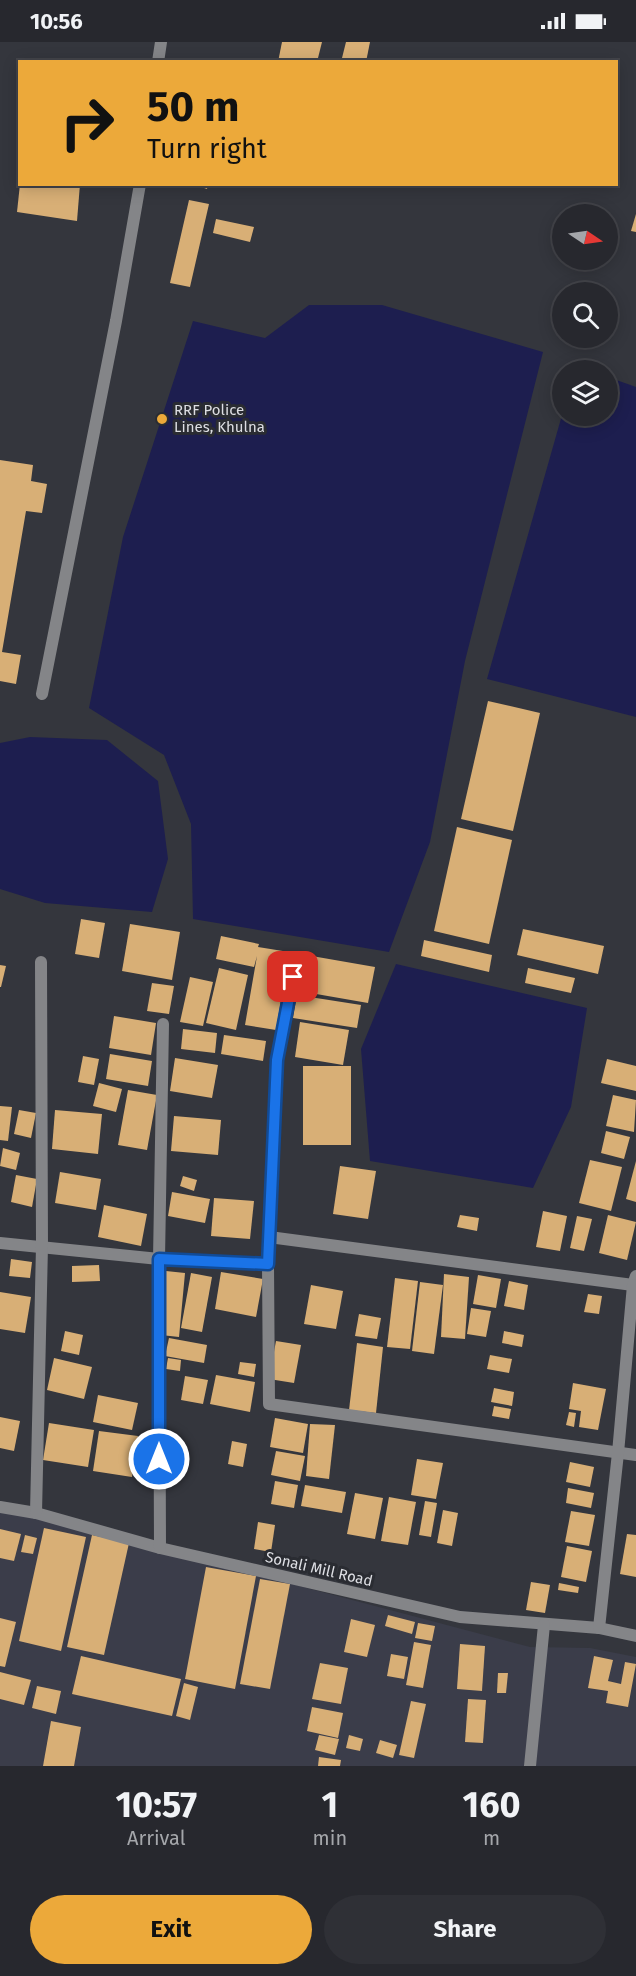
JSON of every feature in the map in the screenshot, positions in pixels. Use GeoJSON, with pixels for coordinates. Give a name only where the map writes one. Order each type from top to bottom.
{"type":"FeatureCollection","features":[{"type":"Feature","properties":{"kind":"street"},"geometry":{"type":"LineString","coordinates":[[158,60],[161,42]]}},
{"type":"Feature","properties":{"kind":"street"},"geometry":{"type":"LineString","coordinates":[[42,694],[114,333],[140,186]]}},
{"type":"Feature","properties":{"kind":"street"},"geometry":{"type":"LineString","coordinates":[[36,1513],[42,1246],[41,962]]}},
{"type":"Feature","properties":{"kind":"street"},"geometry":{"type":"LineString","coordinates":[[293,977],[277,1060],[268,1264],[268,1404],[636,1455]]}},
{"type":"Feature","properties":{"kind":"street"},"geometry":{"type":"LineString","coordinates":[[160,1548],[159,1259],[163,1024]]}},
{"type":"Feature","properties":{"kind":"street"},"geometry":{"type":"LineString","coordinates":[[269,1237],[634,1281],[599,1628]]}},
{"type":"Feature","properties":{"kind":"street"},"geometry":{"type":"LineString","coordinates":[[0,1243],[159,1259],[268,1264]]}},
{"type":"Feature","properties":{"kind":"street","name":"Sonali Mill Road"},"geometry":{"type":"LineString","coordinates":[[0,1507],[36,1513],[160,1548],[460,1617],[599,1628],[636,1636]]}},
{"type":"Feature","properties":{"kind":"street"},"geometry":{"type":"LineString","coordinates":[[530,1766],[544,1625]]}},
{"type":"Feature","properties":{"kind":"shaded area"},"geometry":{"type":"Polygon","coordinates":[[[309,305],[382,305],[543,352],[465,661],[430,842],[389,952],[193,919],[191,824],[164,755],[89,708],[123,537],[193,321],[265,338],[309,305]]]}},
{"type":"Feature","properties":{"kind":"shaded area"},"geometry":{"type":"Polygon","coordinates":[[[618,381],[636,387],[636,717],[487,679],[559,426],[618,426],[618,381]]]}},
{"type":"Feature","properties":{"kind":"shaded area"},"geometry":{"type":"Polygon","coordinates":[[[30,737],[107,740],[158,781],[168,859],[152,912],[45,903],[0,889],[0,743],[30,737]]]}},
{"type":"Feature","properties":{"kind":"shaded area"},"geometry":{"type":"Polygon","coordinates":[[[396,964],[587,1008],[571,1107],[533,1188],[370,1161],[361,1049],[396,964]]]}},
{"type":"Feature","properties":{"kind":"shaded area"},"geometry":{"type":"Polygon","coordinates":[[[0,1507],[530,1647],[590,1648],[636,1657],[636,1766],[0,1766],[0,1507]]]}},
{"type":"Feature","properties":{"kind":"building"},"geometry":{"type":"Polygon","coordinates":[[[282,42],[322,42],[318,60],[278,60],[282,42]]]}},
{"type":"Feature","properties":{"kind":"building"},"geometry":{"type":"Polygon","coordinates":[[[346,42],[370,42],[366,60],[342,60],[346,42]]]}},
{"type":"Feature","properties":{"kind":"building"},"geometry":{"type":"Polygon","coordinates":[[[20,186],[80,186],[77,221],[17,212],[20,186]]]}},
{"type":"Feature","properties":{"kind":"building"},"geometry":{"type":"Polygon","coordinates":[[[189,200],[209,204],[190,287],[170,283],[189,200]]]}},
{"type":"Feature","properties":{"kind":"building"},"geometry":{"type":"Polygon","coordinates":[[[636,214],[636,232],[631,231],[636,214]]]}},
{"type":"Feature","properties":{"kind":"building"},"geometry":{"type":"Polygon","coordinates":[[[216,219],[254,227],[250,242],[213,233],[216,219]]]}},
{"type":"Feature","properties":{"kind":"building"},"geometry":{"type":"Polygon","coordinates":[[[0,460],[33,465],[31,481],[47,484],[42,513],[26,511],[2,652],[21,655],[16,684],[0,681],[0,460]]]}},
{"type":"Feature","properties":{"kind":"building"},"geometry":{"type":"Polygon","coordinates":[[[488,701],[540,713],[513,831],[461,819],[488,701]]]}},
{"type":"Feature","properties":{"kind":"building"},"geometry":{"type":"Polygon","coordinates":[[[457,827],[512,840],[489,944],[434,931],[457,827]]]}},
{"type":"Feature","properties":{"kind":"building"},"geometry":{"type":"Polygon","coordinates":[[[81,919],[105,923],[99,958],[75,954],[81,919]]]}},
{"type":"Feature","properties":{"kind":"building"},"geometry":{"type":"Polygon","coordinates":[[[130,924],[180,932],[172,980],[122,971],[130,924]]]}},
{"type":"Feature","properties":{"kind":"building"},"geometry":{"type":"Polygon","coordinates":[[[523,929],[604,946],[598,974],[517,955],[523,929]]]}},
{"type":"Feature","properties":{"kind":"building"},"geometry":{"type":"Polygon","coordinates":[[[221,936],[259,944],[258,947],[289,952],[276,1030],[245,1025],[257,956],[254,967],[216,959],[221,936]]]}},
{"type":"Feature","properties":{"kind":"building"},"geometry":{"type":"Polygon","coordinates":[[[424,940],[492,955],[489,972],[421,956],[424,940]]]}},
{"type":"Feature","properties":{"kind":"building"},"geometry":{"type":"Polygon","coordinates":[[[306,955],[375,967],[368,1003],[299,991],[306,955]]]}},
{"type":"Feature","properties":{"kind":"building"},"geometry":{"type":"Polygon","coordinates":[[[0,965],[6,966],[1,987],[0,987],[0,965]]]}},
{"type":"Feature","properties":{"kind":"building"},"geometry":{"type":"Polygon","coordinates":[[[219,968],[248,975],[236,1030],[206,1023],[219,968]]]}},
{"type":"Feature","properties":{"kind":"building"},"geometry":{"type":"Polygon","coordinates":[[[528,968],[575,978],[571,993],[525,983],[528,968]]]}},
{"type":"Feature","properties":{"kind":"building"},"geometry":{"type":"Polygon","coordinates":[[[190,977],[213,982],[203,1026],[180,1022],[190,977]]]}},
{"type":"Feature","properties":{"kind":"building"},"geometry":{"type":"Polygon","coordinates":[[[152,983],[174,986],[169,1014],[147,1011],[152,983]]]}},
{"type":"Feature","properties":{"kind":"building"},"geometry":{"type":"Polygon","coordinates":[[[297,995],[361,1005],[357,1028],[293,1018],[297,995]]]}},
{"type":"Feature","properties":{"kind":"building"},"geometry":{"type":"Polygon","coordinates":[[[114,1016],[156,1023],[151,1055],[109,1048],[114,1016]]]}},
{"type":"Feature","properties":{"kind":"building"},"geometry":{"type":"Polygon","coordinates":[[[300,1022],[349,1030],[343,1065],[295,1057],[300,1022]]]}},
{"type":"Feature","properties":{"kind":"building"},"geometry":{"type":"Polygon","coordinates":[[[183,1029],[217,1033],[215,1053],[181,1049],[183,1029]]]}},
{"type":"Feature","properties":{"kind":"building"},"geometry":{"type":"Polygon","coordinates":[[[224,1035],[266,1041],[263,1061],[221,1054],[224,1035]]]}},
{"type":"Feature","properties":{"kind":"building"},"geometry":{"type":"Polygon","coordinates":[[[110,1054],[152,1061],[148,1086],[106,1079],[110,1054]]]}},
{"type":"Feature","properties":{"kind":"building"},"geometry":{"type":"Polygon","coordinates":[[[83,1056],[99,1059],[94,1085],[78,1082],[83,1056]]]}},
{"type":"Feature","properties":{"kind":"building"},"geometry":{"type":"Polygon","coordinates":[[[175,1058],[218,1065],[212,1098],[170,1091],[175,1058]]]}},
{"type":"Feature","properties":{"kind":"building"},"geometry":{"type":"Polygon","coordinates":[[[607,1059],[636,1066],[636,1091],[601,1083],[607,1059]]]}},
{"type":"Feature","properties":{"kind":"building"},"geometry":{"type":"Polygon","coordinates":[[[303,1066],[351,1066],[351,1145],[303,1145],[303,1066]]]}},
{"type":"Feature","properties":{"kind":"building"},"geometry":{"type":"Polygon","coordinates":[[[99,1083],[122,1089],[116,1112],[93,1106],[99,1083]]]}},
{"type":"Feature","properties":{"kind":"building"},"geometry":{"type":"Polygon","coordinates":[[[128,1090],[157,1095],[147,1150],[118,1145],[128,1090]]]}},
{"type":"Feature","properties":{"kind":"building"},"geometry":{"type":"Polygon","coordinates":[[[613,1095],[636,1100],[634,1132],[606,1126],[613,1095]]]}},
{"type":"Feature","properties":{"kind":"building"},"geometry":{"type":"Polygon","coordinates":[[[0,1106],[12,1107],[8,1141],[0,1140],[0,1106]]]}},
{"type":"Feature","properties":{"kind":"building"},"geometry":{"type":"Polygon","coordinates":[[[19,1110],[36,1113],[31,1138],[14,1134],[19,1110]]]}},
{"type":"Feature","properties":{"kind":"building"},"geometry":{"type":"Polygon","coordinates":[[[55,1110],[102,1114],[98,1154],[52,1149],[55,1110]]]}},
{"type":"Feature","properties":{"kind":"building"},"geometry":{"type":"Polygon","coordinates":[[[174,1116],[221,1120],[218,1155],[171,1151],[174,1116]]]}},
{"type":"Feature","properties":{"kind":"building"},"geometry":{"type":"Polygon","coordinates":[[[606,1131],[630,1137],[624,1159],[601,1153],[606,1131]]]}},
{"type":"Feature","properties":{"kind":"building"},"geometry":{"type":"Polygon","coordinates":[[[3,1148],[20,1153],[16,1170],[0,1166],[3,1148]]]}},
{"type":"Feature","properties":{"kind":"building"},"geometry":{"type":"Polygon","coordinates":[[[590,1160],[622,1167],[611,1211],[579,1203],[590,1160]]]}},
{"type":"Feature","properties":{"kind":"building"},"geometry":{"type":"Polygon","coordinates":[[[636,1161],[636,1202],[626,1199],[636,1161]]]}},
{"type":"Feature","properties":{"kind":"building"},"geometry":{"type":"Polygon","coordinates":[[[340,1166],[376,1171],[368,1219],[333,1214],[340,1166]]]}},
{"type":"Feature","properties":{"kind":"building"},"geometry":{"type":"Polygon","coordinates":[[[60,1172],[101,1179],[96,1210],[55,1203],[60,1172]]]}},
{"type":"Feature","properties":{"kind":"building"},"geometry":{"type":"Polygon","coordinates":[[[16,1175],[37,1179],[32,1207],[11,1202],[16,1175]]]}},
{"type":"Feature","properties":{"kind":"building"},"geometry":{"type":"Polygon","coordinates":[[[183,1176],[197,1180],[194,1191],[180,1186],[183,1176]]]}},
{"type":"Feature","properties":{"kind":"building"},"geometry":{"type":"Polygon","coordinates":[[[172,1192],[210,1199],[205,1223],[168,1216],[172,1192]]]}},
{"type":"Feature","properties":{"kind":"building"},"geometry":{"type":"Polygon","coordinates":[[[214,1198],[254,1201],[250,1239],[211,1236],[214,1198]]]}},
{"type":"Feature","properties":{"kind":"building"},"geometry":{"type":"Polygon","coordinates":[[[104,1205],[147,1214],[141,1246],[98,1237],[104,1205]]]}},
{"type":"Feature","properties":{"kind":"building"},"geometry":{"type":"Polygon","coordinates":[[[543,1211],[567,1216],[560,1251],[536,1247],[543,1211]]]}},
{"type":"Feature","properties":{"kind":"building"},"geometry":{"type":"Polygon","coordinates":[[[460,1215],[479,1218],[477,1231],[457,1227],[460,1215]]]}},
{"type":"Feature","properties":{"kind":"building"},"geometry":{"type":"Polygon","coordinates":[[[608,1215],[636,1222],[627,1260],[599,1253],[608,1215]]]}},
{"type":"Feature","properties":{"kind":"building"},"geometry":{"type":"Polygon","coordinates":[[[577,1216],[592,1219],[584,1251],[570,1248],[577,1216]]]}},
{"type":"Feature","properties":{"kind":"building"},"geometry":{"type":"Polygon","coordinates":[[[11,1259],[32,1262],[30,1278],[9,1276],[11,1259]]]}},
{"type":"Feature","properties":{"kind":"building"},"geometry":{"type":"Polygon","coordinates":[[[99,1265],[100,1281],[72,1282],[72,1266],[99,1265]]]}},
{"type":"Feature","properties":{"kind":"building"},"geometry":{"type":"Polygon","coordinates":[[[166,1271],[185,1273],[179,1337],[161,1335],[166,1271]]]}},
{"type":"Feature","properties":{"kind":"building"},"geometry":{"type":"Polygon","coordinates":[[[221,1272],[263,1279],[256,1317],[215,1309],[221,1272]]]}},
{"type":"Feature","properties":{"kind":"building"},"geometry":{"type":"Polygon","coordinates":[[[191,1273],[212,1277],[202,1332],[181,1328],[191,1273]]]}},
{"type":"Feature","properties":{"kind":"building"},"geometry":{"type":"Polygon","coordinates":[[[444,1274],[469,1277],[465,1339],[441,1337],[444,1274]]]}},
{"type":"Feature","properties":{"kind":"building"},"geometry":{"type":"Polygon","coordinates":[[[478,1275],[501,1279],[496,1308],[473,1304],[478,1275]]]}},
{"type":"Feature","properties":{"kind":"building"},"geometry":{"type":"Polygon","coordinates":[[[395,1278],[418,1281],[410,1349],[387,1347],[395,1278]]]}},
{"type":"Feature","properties":{"kind":"building"},"geometry":{"type":"Polygon","coordinates":[[[509,1281],[528,1285],[524,1310],[504,1306],[509,1281]]]}},
{"type":"Feature","properties":{"kind":"building"},"geometry":{"type":"Polygon","coordinates":[[[420,1282],[443,1285],[434,1354],[412,1351],[420,1282]]]}},
{"type":"Feature","properties":{"kind":"building"},"geometry":{"type":"Polygon","coordinates":[[[311,1285],[343,1291],[336,1329],[304,1324],[311,1285]]]}},
{"type":"Feature","properties":{"kind":"building"},"geometry":{"type":"Polygon","coordinates":[[[0,1292],[31,1297],[25,1333],[0,1329],[0,1292]]]}},
{"type":"Feature","properties":{"kind":"building"},"geometry":{"type":"Polygon","coordinates":[[[588,1294],[602,1296],[599,1314],[584,1312],[588,1294]]]}},
{"type":"Feature","properties":{"kind":"building"},"geometry":{"type":"Polygon","coordinates":[[[471,1308],[491,1311],[486,1337],[467,1334],[471,1308]]]}},
{"type":"Feature","properties":{"kind":"building"},"geometry":{"type":"Polygon","coordinates":[[[359,1314],[381,1318],[377,1339],[355,1336],[359,1314]]]}},
{"type":"Feature","properties":{"kind":"building"},"geometry":{"type":"Polygon","coordinates":[[[65,1331],[83,1335],[79,1355],[61,1351],[65,1331]]]}},
{"type":"Feature","properties":{"kind":"building"},"geometry":{"type":"Polygon","coordinates":[[[504,1331],[524,1335],[522,1347],[502,1343],[504,1331]]]}},
{"type":"Feature","properties":{"kind":"building"},"geometry":{"type":"Polygon","coordinates":[[[169,1338],[207,1345],[204,1363],[165,1356],[169,1338]]]}},
{"type":"Feature","properties":{"kind":"building"},"geometry":{"type":"Polygon","coordinates":[[[276,1341],[301,1345],[294,1383],[269,1379],[276,1341]]]}},
{"type":"Feature","properties":{"kind":"building"},"geometry":{"type":"Polygon","coordinates":[[[357,1343],[383,1347],[376,1413],[349,1410],[357,1343]]]}},
{"type":"Feature","properties":{"kind":"building"},"geometry":{"type":"Polygon","coordinates":[[[490,1355],[512,1359],[509,1373],[487,1369],[490,1355]]]}},
{"type":"Feature","properties":{"kind":"building"},"geometry":{"type":"Polygon","coordinates":[[[54,1358],[92,1367],[84,1399],[47,1390],[54,1358]]]}},
{"type":"Feature","properties":{"kind":"building"},"geometry":{"type":"Polygon","coordinates":[[[168,1358],[181,1360],[180,1371],[166,1369],[168,1358]]]}},
{"type":"Feature","properties":{"kind":"building"},"geometry":{"type":"Polygon","coordinates":[[[240,1362],[256,1364],[254,1377],[238,1374],[240,1362]]]}},
{"type":"Feature","properties":{"kind":"building"},"geometry":{"type":"Polygon","coordinates":[[[216,1375],[255,1382],[250,1412],[210,1404],[216,1375]]]}},
{"type":"Feature","properties":{"kind":"building"},"geometry":{"type":"Polygon","coordinates":[[[185,1376],[208,1380],[203,1404],[181,1400],[185,1376]]]}},
{"type":"Feature","properties":{"kind":"building"},"geometry":{"type":"Polygon","coordinates":[[[573,1383],[606,1389],[598,1430],[579,1427],[581,1411],[569,1409],[573,1383]]]}},
{"type":"Feature","properties":{"kind":"building"},"geometry":{"type":"Polygon","coordinates":[[[494,1388],[514,1392],[512,1406],[491,1402],[494,1388]]]}},
{"type":"Feature","properties":{"kind":"building"},"geometry":{"type":"Polygon","coordinates":[[[98,1395],[138,1403],[132,1430],[93,1422],[98,1395]]]}},
{"type":"Feature","properties":{"kind":"building"},"geometry":{"type":"Polygon","coordinates":[[[494,1406],[511,1409],[509,1419],[492,1416],[494,1406]]]}},
{"type":"Feature","properties":{"kind":"building"},"geometry":{"type":"Polygon","coordinates":[[[569,1412],[576,1413],[574,1427],[566,1425],[569,1412]]]}},
{"type":"Feature","properties":{"kind":"building"},"geometry":{"type":"Polygon","coordinates":[[[0,1417],[20,1421],[14,1451],[0,1448],[0,1417]]]}},
{"type":"Feature","properties":{"kind":"building"},"geometry":{"type":"Polygon","coordinates":[[[275,1418],[308,1424],[303,1453],[270,1447],[275,1418]]]}},
{"type":"Feature","properties":{"kind":"building"},"geometry":{"type":"Polygon","coordinates":[[[49,1423],[94,1430],[88,1467],[43,1460],[49,1423]]]}},
{"type":"Feature","properties":{"kind":"building"},"geometry":{"type":"Polygon","coordinates":[[[310,1424],[335,1425],[329,1479],[306,1476],[310,1424]]]}},
{"type":"Feature","properties":{"kind":"building"},"geometry":{"type":"Polygon","coordinates":[[[99,1431],[138,1436],[132,1477],[93,1471],[99,1431]]]}},
{"type":"Feature","properties":{"kind":"building"},"geometry":{"type":"Polygon","coordinates":[[[232,1441],[247,1444],[243,1467],[228,1464],[232,1441]]]}},
{"type":"Feature","properties":{"kind":"building"},"geometry":{"type":"Polygon","coordinates":[[[276,1451],[305,1456],[300,1481],[271,1475],[276,1451]]]}},
{"type":"Feature","properties":{"kind":"building"},"geometry":{"type":"Polygon","coordinates":[[[417,1459],[443,1463],[436,1499],[411,1495],[417,1459]]]}},
{"type":"Feature","properties":{"kind":"building"},"geometry":{"type":"Polygon","coordinates":[[[570,1462],[594,1467],[590,1487],[566,1482],[570,1462]]]}},
{"type":"Feature","properties":{"kind":"building"},"geometry":{"type":"Polygon","coordinates":[[[275,1481],[298,1485],[294,1508],[271,1504],[275,1481]]]}},
{"type":"Feature","properties":{"kind":"building"},"geometry":{"type":"Polygon","coordinates":[[[305,1485],[346,1492],[342,1513],[301,1506],[305,1485]]]}},
{"type":"Feature","properties":{"kind":"building"},"geometry":{"type":"Polygon","coordinates":[[[568,1488],[594,1493],[591,1508],[566,1503],[568,1488]]]}},
{"type":"Feature","properties":{"kind":"building"},"geometry":{"type":"Polygon","coordinates":[[[355,1493],[383,1498],[375,1539],[347,1534],[355,1493]]]}},
{"type":"Feature","properties":{"kind":"building"},"geometry":{"type":"Polygon","coordinates":[[[389,1497],[416,1502],[408,1545],[381,1541],[389,1497]]]}},
{"type":"Feature","properties":{"kind":"building"},"geometry":{"type":"Polygon","coordinates":[[[425,1501],[437,1503],[431,1537],[419,1535],[425,1501]]]}},
{"type":"Feature","properties":{"kind":"building"},"geometry":{"type":"Polygon","coordinates":[[[443,1510],[458,1513],[452,1546],[437,1543],[443,1510]]]}},
{"type":"Feature","properties":{"kind":"building"},"geometry":{"type":"Polygon","coordinates":[[[571,1511],[595,1515],[589,1546],[565,1542],[571,1511]]]}},
{"type":"Feature","properties":{"kind":"building"},"geometry":{"type":"Polygon","coordinates":[[[258,1522],[275,1525],[271,1552],[254,1549],[258,1522]]]}},
{"type":"Feature","properties":{"kind":"building"},"geometry":{"type":"Polygon","coordinates":[[[44,1528],[86,1537],[61,1651],[19,1641],[44,1528]]]}},
{"type":"Feature","properties":{"kind":"building"},"geometry":{"type":"Polygon","coordinates":[[[0,1529],[21,1534],[14,1561],[0,1558],[0,1529]]]}},
{"type":"Feature","properties":{"kind":"building"},"geometry":{"type":"Polygon","coordinates":[[[627,1534],[636,1535],[636,1577],[620,1574],[627,1534]]]}},
{"type":"Feature","properties":{"kind":"building"},"geometry":{"type":"Polygon","coordinates":[[[25,1535],[37,1538],[33,1554],[21,1552],[25,1535]]]}},
{"type":"Feature","properties":{"kind":"building"},"geometry":{"type":"Polygon","coordinates":[[[92,1535],[129,1543],[104,1655],[67,1647],[92,1535]]]}},
{"type":"Feature","properties":{"kind":"building"},"geometry":{"type":"Polygon","coordinates":[[[567,1546],[592,1551],[586,1582],[561,1577],[567,1546]]]}},
{"type":"Feature","properties":{"kind":"building"},"geometry":{"type":"Polygon","coordinates":[[[206,1567],[256,1576],[235,1689],[185,1679],[206,1567]]]}},
{"type":"Feature","properties":{"kind":"building"},"geometry":{"type":"Polygon","coordinates":[[[260,1579],[290,1584],[270,1689],[240,1684],[260,1579]]]}},
{"type":"Feature","properties":{"kind":"building"},"geometry":{"type":"Polygon","coordinates":[[[531,1582],[550,1585],[545,1613],[526,1610],[531,1582]]]}},
{"type":"Feature","properties":{"kind":"building"},"geometry":{"type":"Polygon","coordinates":[[[559,1583],[579,1587],[578,1593],[558,1590],[559,1583]]]}},
{"type":"Feature","properties":{"kind":"building"},"geometry":{"type":"Polygon","coordinates":[[[388,1615],[415,1622],[412,1634],[385,1626],[388,1615]]]}},
{"type":"Feature","properties":{"kind":"building"},"geometry":{"type":"Polygon","coordinates":[[[0,1618],[16,1622],[5,1667],[0,1666],[0,1618]]]}},
{"type":"Feature","properties":{"kind":"building"},"geometry":{"type":"Polygon","coordinates":[[[351,1619],[375,1625],[367,1657],[344,1652],[351,1619]]]}},
{"type":"Feature","properties":{"kind":"building"},"geometry":{"type":"Polygon","coordinates":[[[418,1623],[435,1626],[432,1641],[415,1638],[418,1623]]]}},
{"type":"Feature","properties":{"kind":"building"},"geometry":{"type":"Polygon","coordinates":[[[414,1642],[431,1645],[423,1688],[406,1685],[414,1642]]]}},
{"type":"Feature","properties":{"kind":"building"},"geometry":{"type":"Polygon","coordinates":[[[460,1644],[485,1646],[482,1691],[457,1689],[460,1644]]]}},
{"type":"Feature","properties":{"kind":"building"},"geometry":{"type":"Polygon","coordinates":[[[391,1654],[408,1657],[404,1679],[387,1676],[391,1654]]]}},
{"type":"Feature","properties":{"kind":"building"},"geometry":{"type":"Polygon","coordinates":[[[81,1656],[181,1679],[172,1716],[72,1694],[81,1656]]]}},
{"type":"Feature","properties":{"kind":"building"},"geometry":{"type":"Polygon","coordinates":[[[594,1656],[613,1660],[608,1681],[621,1684],[625,1662],[636,1664],[628,1707],[606,1703],[608,1691],[588,1688],[594,1656]]]}},
{"type":"Feature","properties":{"kind":"building"},"geometry":{"type":"Polygon","coordinates":[[[320,1663],[348,1668],[341,1704],[312,1699],[320,1663]]]}},
{"type":"Feature","properties":{"kind":"building"},"geometry":{"type":"Polygon","coordinates":[[[0,1672],[31,1680],[24,1705],[0,1699],[0,1672]]]}},
{"type":"Feature","properties":{"kind":"building"},"geometry":{"type":"Polygon","coordinates":[[[498,1673],[508,1673],[506,1693],[497,1693],[498,1673]]]}},
{"type":"Feature","properties":{"kind":"building"},"geometry":{"type":"Polygon","coordinates":[[[184,1683],[198,1687],[190,1720],[176,1716],[184,1683]]]}},
{"type":"Feature","properties":{"kind":"building"},"geometry":{"type":"Polygon","coordinates":[[[37,1686],[61,1691],[56,1714],[32,1708],[37,1686]]]}},
{"type":"Feature","properties":{"kind":"building"},"geometry":{"type":"Polygon","coordinates":[[[468,1699],[486,1700],[483,1743],[465,1742],[468,1699]]]}},
{"type":"Feature","properties":{"kind":"building"},"geometry":{"type":"Polygon","coordinates":[[[411,1701],[426,1704],[414,1758],[399,1755],[411,1701]]]}},
{"type":"Feature","properties":{"kind":"building"},"geometry":{"type":"Polygon","coordinates":[[[312,1707],[343,1713],[338,1738],[307,1731],[312,1707]]]}},
{"type":"Feature","properties":{"kind":"building"},"geometry":{"type":"Polygon","coordinates":[[[51,1721],[81,1727],[74,1766],[43,1766],[51,1721]]]}},
{"type":"Feature","properties":{"kind":"building"},"geometry":{"type":"Polygon","coordinates":[[[319,1735],[339,1739],[335,1755],[315,1750],[319,1735]]]}},
{"type":"Feature","properties":{"kind":"building"},"geometry":{"type":"Polygon","coordinates":[[[349,1735],[363,1739],[360,1751],[346,1748],[349,1735]]]}},
{"type":"Feature","properties":{"kind":"building"},"geometry":{"type":"Polygon","coordinates":[[[380,1740],[397,1745],[393,1758],[376,1753],[380,1740]]]}},
{"type":"Feature","properties":{"kind":"building"},"geometry":{"type":"Polygon","coordinates":[[[319,1757],[341,1760],[340,1766],[318,1766],[319,1757]]]}},
{"type":"Feature","properties":{"kind":"place","name":"RRF Police Lines, Khulna"},"geometry":{"type":"Point","coordinates":[162,419]}},
{"type":"Feature","properties":{"kind":"route"},"geometry":{"type":"LineString","coordinates":[[159,1459],[159,1259],[268,1264],[277,1060],[293,977]]}}]}
